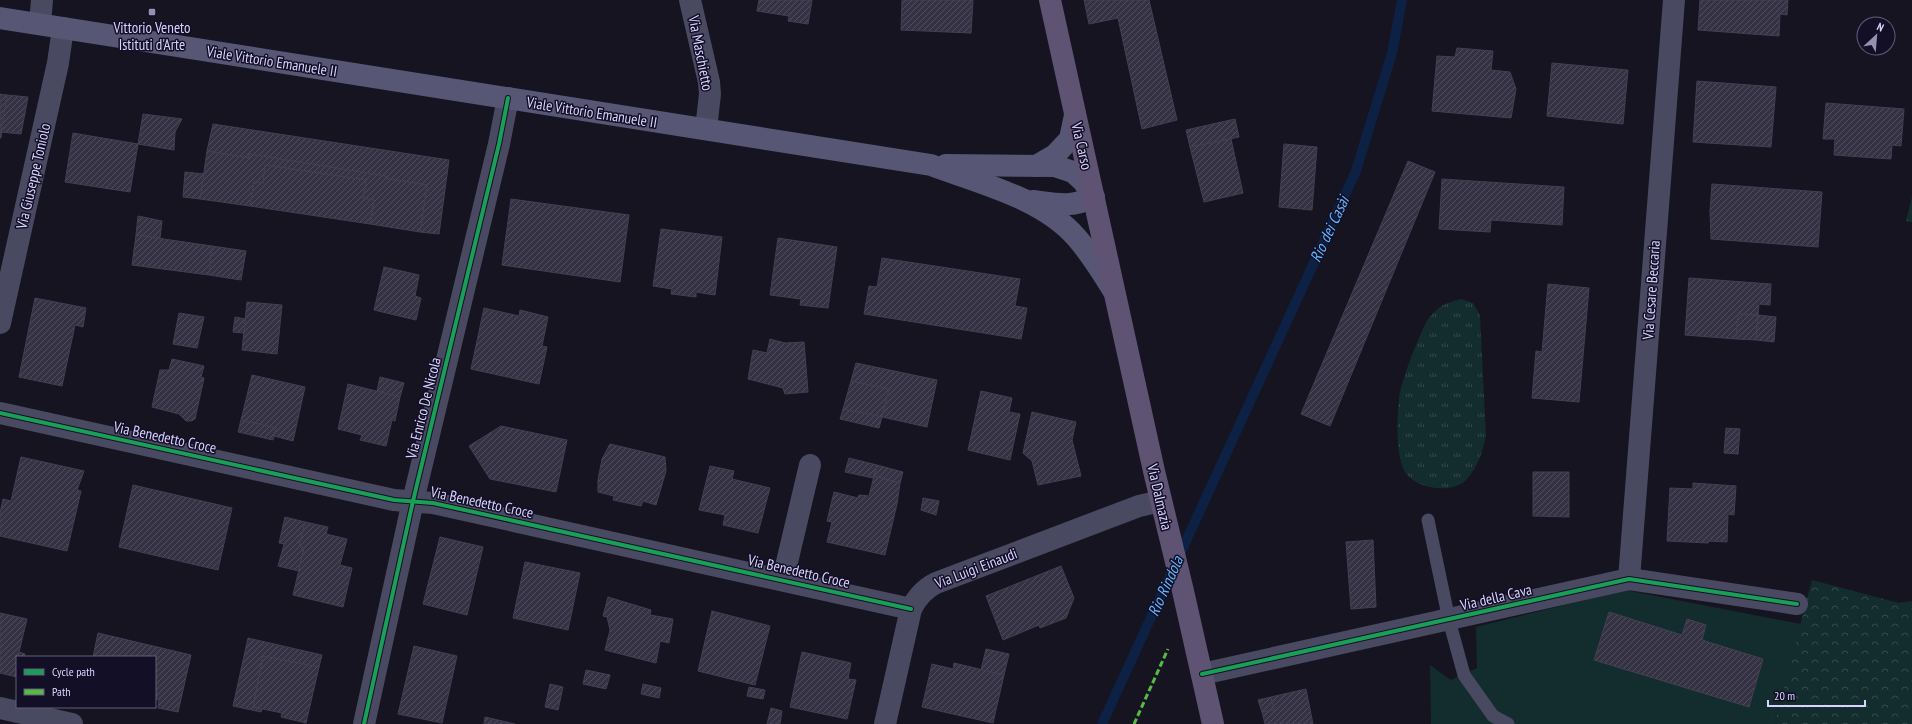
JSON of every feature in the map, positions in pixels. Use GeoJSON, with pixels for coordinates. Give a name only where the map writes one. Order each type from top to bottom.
{"type":"FeatureCollection","features":[{"type":"Feature","properties":{"kind":"main road","name":"Via Carso"},"geometry":{"type":"LineString","coordinates":[[1050,0],[1115,293]]}},
{"type":"Feature","properties":{"kind":"main road","name":"Viale Vittorio Emanuele II"},"geometry":{"type":"LineString","coordinates":[[0,18],[931,165],[1026,200],[1053,217],[1076,237],[1095,262],[1115,293]]}},
{"type":"Feature","properties":{"kind":"main road"},"geometry":{"type":"LineString","coordinates":[[1036,166],[1055,155],[1070,139],[1076,115]]}},
{"type":"Feature","properties":{"kind":"main road"},"geometry":{"type":"LineString","coordinates":[[931,165],[1055,166],[1073,172],[1083,181],[1094,197],[1081,203],[1065,206],[1026,200]]}},
{"type":"Feature","properties":{"kind":"main road","name":"Via Dalmazia"},"geometry":{"type":"LineString","coordinates":[[1115,293],[1168,533],[1183,591],[1213,724]]}},
{"type":"Feature","properties":{"kind":"street"},"geometry":{"type":"LineString","coordinates":[[40,24],[42,0]]}},
{"type":"Feature","properties":{"kind":"street","name":"Via Maschietto"},"geometry":{"type":"LineString","coordinates":[[690,0],[710,82],[706,129]]}},
{"type":"Feature","properties":{"kind":"street","name":"Via Cesare Beccaria"},"geometry":{"type":"LineString","coordinates":[[1629,579],[1674,0]]}},
{"type":"Feature","properties":{"kind":"street","name":"Via Giuseppe Toniolo"},"geometry":{"type":"LineString","coordinates":[[0,323],[58,63],[64,28]]}},
{"type":"Feature","properties":{"kind":"street","name":"Via Enrico De Nicola"},"geometry":{"type":"LineString","coordinates":[[364,724],[413,501],[499,144],[508,98]]}},
{"type":"Feature","properties":{"kind":"street","name":"Via Benedetto Croce"},"geometry":{"type":"LineString","coordinates":[[0,413],[394,500],[433,503],[911,609]]}},
{"type":"Feature","properties":{"kind":"street"},"geometry":{"type":"LineString","coordinates":[[783,580],[810,465]]}},
{"type":"Feature","properties":{"kind":"street","name":"Via Luigi Einaudi"},"geometry":{"type":"LineString","coordinates":[[885,724],[911,609],[916,599],[925,589],[936,583],[1139,506],[1161,501]]}},
{"type":"Feature","properties":{"kind":"street","name":"Via della Cava"},"geometry":{"type":"LineString","coordinates":[[1202,674],[1629,579],[1797,604]]}},
{"type":"Feature","properties":{"kind":"street"},"geometry":{"type":"LineString","coordinates":[[0,708],[72,724]]}},
{"type":"Feature","properties":{"kind":"lane"},"geometry":{"type":"LineString","coordinates":[[1428,520],[1449,620],[1464,675],[1493,716],[1508,724]]}},
{"type":"Feature","properties":{"kind":"green space"},"geometry":{"type":"Polygon","coordinates":[[[1912,197],[1912,222],[1906,221],[1912,197]]]}},
{"type":"Feature","properties":{"kind":"green space"},"geometry":{"type":"Polygon","coordinates":[[[1461,299],[1473,303],[1480,315],[1486,436],[1479,460],[1474,470],[1466,480],[1460,485],[1432,488],[1414,481],[1407,475],[1403,468],[1398,443],[1400,392],[1411,358],[1428,319],[1441,306],[1461,299]]]}},
{"type":"Feature","properties":{"kind":"green space"},"geometry":{"type":"Polygon","coordinates":[[[1812,580],[1899,603],[1912,601],[1912,724],[1774,724],[1812,580]]]}},
{"type":"Feature","properties":{"kind":"green space"},"geometry":{"type":"Polygon","coordinates":[[[1625,590],[1801,624],[1774,724],[1431,724],[1430,665],[1451,680],[1477,668],[1476,627],[1625,590]]]}},
{"type":"Feature","properties":{"kind":"building"},"geometry":{"type":"Polygon","coordinates":[[[759,0],[812,0],[808,24],[788,21],[789,16],[757,11],[759,0]]]}},
{"type":"Feature","properties":{"kind":"building"},"geometry":{"type":"Polygon","coordinates":[[[902,0],[973,0],[971,33],[901,30],[902,0]]]}},
{"type":"Feature","properties":{"kind":"building"},"geometry":{"type":"Polygon","coordinates":[[[1084,0],[1149,0],[1177,120],[1142,129],[1118,18],[1089,24],[1084,0]]]}},
{"type":"Feature","properties":{"kind":"building"},"geometry":{"type":"Polygon","coordinates":[[[1700,0],[1788,0],[1787,15],[1780,14],[1779,36],[1698,30],[1700,0]]]}},
{"type":"Feature","properties":{"kind":"building"},"geometry":{"type":"Polygon","coordinates":[[[1457,48],[1493,51],[1491,70],[1510,72],[1516,89],[1511,118],[1432,111],[1437,56],[1455,57],[1457,48]]]}},
{"type":"Feature","properties":{"kind":"building"},"geometry":{"type":"Polygon","coordinates":[[[1552,63],[1628,70],[1623,124],[1547,116],[1552,63]]]}},
{"type":"Feature","properties":{"kind":"building"},"geometry":{"type":"Polygon","coordinates":[[[1697,81],[1776,87],[1771,147],[1693,142],[1697,81]]]}},
{"type":"Feature","properties":{"kind":"building"},"geometry":{"type":"Polygon","coordinates":[[[0,94],[7,95],[1,138],[0,138],[0,94]]]}},
{"type":"Feature","properties":{"kind":"building"},"geometry":{"type":"Polygon","coordinates":[[[7,95],[28,97],[21,134],[1,132],[7,95]]]}},
{"type":"Feature","properties":{"kind":"building"},"geometry":{"type":"Polygon","coordinates":[[[1826,103],[1904,109],[1901,146],[1892,145],[1891,159],[1834,155],[1835,139],[1823,139],[1826,103]]]}},
{"type":"Feature","properties":{"kind":"building"},"geometry":{"type":"Polygon","coordinates":[[[143,114],[182,119],[175,132],[174,150],[138,144],[143,114]]]}},
{"type":"Feature","properties":{"kind":"building"},"geometry":{"type":"Polygon","coordinates":[[[1235,119],[1239,137],[1190,147],[1186,130],[1235,119]]]}},
{"type":"Feature","properties":{"kind":"building"},"geometry":{"type":"Polygon","coordinates":[[[213,124],[449,160],[439,234],[420,232],[427,185],[385,178],[386,176],[249,154],[249,158],[207,151],[213,124]]]}},
{"type":"Feature","properties":{"kind":"building"},"geometry":{"type":"Polygon","coordinates":[[[73,133],[138,144],[130,192],[65,182],[73,133]]]}},
{"type":"Feature","properties":{"kind":"building"},"geometry":{"type":"Polygon","coordinates":[[[1231,139],[1243,193],[1204,202],[1190,147],[1231,139]]]}},
{"type":"Feature","properties":{"kind":"building"},"geometry":{"type":"Polygon","coordinates":[[[1284,144],[1317,147],[1312,210],[1279,207],[1284,144]]]}},
{"type":"Feature","properties":{"kind":"building"},"geometry":{"type":"Polygon","coordinates":[[[207,151],[249,158],[249,154],[386,176],[385,178],[427,185],[420,232],[370,224],[374,200],[363,198],[366,180],[265,165],[263,183],[254,182],[250,206],[200,199],[207,151]]]}},
{"type":"Feature","properties":{"kind":"building"},"geometry":{"type":"Polygon","coordinates":[[[1408,161],[1435,172],[1330,426],[1301,414],[1408,161]]]}},
{"type":"Feature","properties":{"kind":"building"},"geometry":{"type":"Polygon","coordinates":[[[265,165],[366,180],[363,198],[374,200],[370,224],[250,206],[254,182],[263,183],[265,165]]]}},
{"type":"Feature","properties":{"kind":"building"},"geometry":{"type":"Polygon","coordinates":[[[185,172],[204,174],[200,199],[183,197],[185,172]]]}},
{"type":"Feature","properties":{"kind":"building"},"geometry":{"type":"Polygon","coordinates":[[[1442,179],[1564,187],[1562,225],[1491,220],[1490,232],[1439,229],[1442,179]]]}},
{"type":"Feature","properties":{"kind":"building"},"geometry":{"type":"Polygon","coordinates":[[[1712,184],[1822,192],[1818,247],[1711,239],[1710,211],[1712,184]]]}},
{"type":"Feature","properties":{"kind":"building"},"geometry":{"type":"Polygon","coordinates":[[[511,199],[629,215],[620,282],[502,265],[511,199]]]}},
{"type":"Feature","properties":{"kind":"building"},"geometry":{"type":"Polygon","coordinates":[[[138,216],[162,221],[160,238],[136,235],[138,216]]]}},
{"type":"Feature","properties":{"kind":"building"},"geometry":{"type":"Polygon","coordinates":[[[661,229],[722,237],[715,295],[696,292],[696,297],[671,294],[672,289],[653,286],[661,229]]]}},
{"type":"Feature","properties":{"kind":"building"},"geometry":{"type":"Polygon","coordinates":[[[136,235],[212,246],[209,275],[132,265],[136,235]]]}},
{"type":"Feature","properties":{"kind":"building"},"geometry":{"type":"Polygon","coordinates":[[[778,238],[837,247],[828,308],[800,305],[801,299],[770,295],[778,238]]]}},
{"type":"Feature","properties":{"kind":"building"},"geometry":{"type":"Polygon","coordinates":[[[212,246],[246,251],[241,280],[209,275],[212,246]]]}},
{"type":"Feature","properties":{"kind":"building"},"geometry":{"type":"Polygon","coordinates":[[[882,258],[1020,279],[1015,306],[1027,308],[1021,339],[864,314],[869,286],[877,287],[882,258]]]}},
{"type":"Feature","properties":{"kind":"building"},"geometry":{"type":"Polygon","coordinates":[[[384,267],[419,275],[415,296],[421,298],[416,320],[374,310],[384,267]]]}},
{"type":"Feature","properties":{"kind":"building"},"geometry":{"type":"Polygon","coordinates":[[[1689,278],[1771,284],[1770,305],[1759,304],[1758,315],[1738,314],[1736,339],[1685,335],[1689,278]]]}},
{"type":"Feature","properties":{"kind":"building"},"geometry":{"type":"Polygon","coordinates":[[[1548,284],[1589,288],[1579,402],[1532,398],[1536,351],[1542,352],[1548,284]]]}},
{"type":"Feature","properties":{"kind":"building"},"geometry":{"type":"Polygon","coordinates":[[[35,298],[86,308],[83,327],[75,325],[62,386],[19,377],[35,298]]]}},
{"type":"Feature","properties":{"kind":"building"},"geometry":{"type":"Polygon","coordinates":[[[247,302],[282,305],[277,354],[242,350],[247,302]]]}},
{"type":"Feature","properties":{"kind":"building"},"geometry":{"type":"Polygon","coordinates":[[[484,308],[519,316],[520,310],[548,317],[542,346],[547,347],[539,384],[471,369],[484,308]]]}},
{"type":"Feature","properties":{"kind":"building"},"geometry":{"type":"Polygon","coordinates":[[[179,313],[204,317],[197,348],[173,344],[179,313]]]}},
{"type":"Feature","properties":{"kind":"building"},"geometry":{"type":"Polygon","coordinates":[[[1738,314],[1758,315],[1756,340],[1736,339],[1738,314]]]}},
{"type":"Feature","properties":{"kind":"building"},"geometry":{"type":"Polygon","coordinates":[[[1758,315],[1776,317],[1774,342],[1756,340],[1758,315]]]}},
{"type":"Feature","properties":{"kind":"building"},"geometry":{"type":"Polygon","coordinates":[[[235,317],[245,319],[244,333],[233,332],[235,317]]]}},
{"type":"Feature","properties":{"kind":"building"},"geometry":{"type":"Polygon","coordinates":[[[770,339],[785,343],[804,342],[808,392],[785,394],[783,388],[748,379],[753,350],[767,353],[770,339]]]}},
{"type":"Feature","properties":{"kind":"building"},"geometry":{"type":"Polygon","coordinates":[[[172,359],[204,366],[201,377],[204,378],[195,419],[191,421],[186,421],[179,414],[152,407],[160,370],[169,370],[172,359]]]}},
{"type":"Feature","properties":{"kind":"building"},"geometry":{"type":"Polygon","coordinates":[[[856,363],[937,380],[927,427],[882,417],[889,389],[851,381],[856,363]]]}},
{"type":"Feature","properties":{"kind":"building"},"geometry":{"type":"Polygon","coordinates":[[[252,375],[305,387],[293,441],[274,436],[276,428],[241,420],[252,375]]]}},
{"type":"Feature","properties":{"kind":"building"},"geometry":{"type":"Polygon","coordinates":[[[380,377],[404,383],[400,397],[377,391],[380,377]]]}},
{"type":"Feature","properties":{"kind":"building"},"geometry":{"type":"Polygon","coordinates":[[[851,381],[889,389],[882,417],[843,409],[851,381]]]}},
{"type":"Feature","properties":{"kind":"building"},"geometry":{"type":"Polygon","coordinates":[[[348,384],[400,397],[395,421],[392,420],[386,446],[360,440],[362,435],[338,429],[348,384]]]}},
{"type":"Feature","properties":{"kind":"building"},"geometry":{"type":"Polygon","coordinates":[[[981,391],[1012,398],[1009,412],[1020,414],[1010,460],[968,450],[981,391]]]}},
{"type":"Feature","properties":{"kind":"building"},"geometry":{"type":"Polygon","coordinates":[[[843,409],[882,417],[879,428],[840,419],[843,409]]]}},
{"type":"Feature","properties":{"kind":"building"},"geometry":{"type":"Polygon","coordinates":[[[1032,412],[1076,422],[1072,440],[1081,476],[1038,485],[1032,461],[1023,453],[1032,412]]]}},
{"type":"Feature","properties":{"kind":"building"},"geometry":{"type":"Polygon","coordinates":[[[241,420],[276,428],[273,440],[238,432],[241,420]]]}},
{"type":"Feature","properties":{"kind":"building"},"geometry":{"type":"Polygon","coordinates":[[[501,426],[567,440],[556,492],[490,479],[469,446],[501,426]]]}},
{"type":"Feature","properties":{"kind":"building"},"geometry":{"type":"Polygon","coordinates":[[[1726,428],[1740,429],[1738,454],[1724,453],[1726,428]]]}},
{"type":"Feature","properties":{"kind":"building"},"geometry":{"type":"Polygon","coordinates":[[[610,444],[665,457],[666,471],[656,505],[643,501],[641,506],[613,500],[614,496],[598,492],[598,480],[602,459],[610,444]]]}},
{"type":"Feature","properties":{"kind":"building"},"geometry":{"type":"Polygon","coordinates":[[[21,457],[84,471],[77,490],[81,491],[67,551],[0,536],[0,513],[3,499],[11,501],[21,457]]]}},
{"type":"Feature","properties":{"kind":"building"},"geometry":{"type":"Polygon","coordinates":[[[849,458],[877,465],[873,478],[845,472],[849,458]]]}},
{"type":"Feature","properties":{"kind":"building"},"geometry":{"type":"Polygon","coordinates":[[[877,465],[903,472],[900,483],[874,476],[877,465]]]}},
{"type":"Feature","properties":{"kind":"building"},"geometry":{"type":"Polygon","coordinates":[[[710,466],[734,471],[732,479],[770,488],[758,533],[723,525],[725,515],[699,510],[710,466]]]}},
{"type":"Feature","properties":{"kind":"building"},"geometry":{"type":"Polygon","coordinates":[[[1533,472],[1569,472],[1569,517],[1533,516],[1533,472]]]}},
{"type":"Feature","properties":{"kind":"building"},"geometry":{"type":"Polygon","coordinates":[[[874,476],[900,483],[897,504],[885,555],[827,542],[832,522],[827,521],[834,492],[858,498],[859,495],[869,496],[874,476]]]}},
{"type":"Feature","properties":{"kind":"building"},"geometry":{"type":"Polygon","coordinates":[[[1693,483],[1736,486],[1734,515],[1728,514],[1727,542],[1709,541],[1708,543],[1667,541],[1670,488],[1693,489],[1693,483]]]}},
{"type":"Feature","properties":{"kind":"building"},"geometry":{"type":"Polygon","coordinates":[[[133,485],[232,508],[218,570],[119,547],[133,485]]]}},
{"type":"Feature","properties":{"kind":"building"},"geometry":{"type":"Polygon","coordinates":[[[923,498],[939,501],[936,515],[921,510],[923,498]]]}},
{"type":"Feature","properties":{"kind":"building"},"geometry":{"type":"Polygon","coordinates":[[[285,517],[305,522],[299,546],[304,548],[299,571],[278,566],[284,544],[279,543],[285,517]]]}},
{"type":"Feature","properties":{"kind":"building"},"geometry":{"type":"Polygon","coordinates":[[[305,522],[328,527],[326,534],[347,539],[340,565],[352,568],[343,607],[293,595],[304,548],[299,546],[305,522]]]}},
{"type":"Feature","properties":{"kind":"building"},"geometry":{"type":"Polygon","coordinates":[[[440,537],[483,547],[467,615],[423,604],[440,537]]]}},
{"type":"Feature","properties":{"kind":"building"},"geometry":{"type":"Polygon","coordinates":[[[1373,540],[1376,607],[1351,609],[1346,542],[1373,540]]]}},
{"type":"Feature","properties":{"kind":"building"},"geometry":{"type":"Polygon","coordinates":[[[525,562],[580,573],[568,630],[513,618],[525,562]]]}},
{"type":"Feature","properties":{"kind":"building"},"geometry":{"type":"Polygon","coordinates":[[[1061,566],[1074,598],[1066,618],[1040,628],[1039,625],[1003,640],[986,596],[1061,566]]]}},
{"type":"Feature","properties":{"kind":"building"},"geometry":{"type":"Polygon","coordinates":[[[608,597],[651,610],[650,615],[673,619],[669,643],[660,641],[656,663],[605,650],[610,630],[607,617],[603,616],[608,597]]]}},
{"type":"Feature","properties":{"kind":"building"},"geometry":{"type":"Polygon","coordinates":[[[712,611],[770,626],[755,685],[698,671],[712,611]]]}},
{"type":"Feature","properties":{"kind":"building"},"geometry":{"type":"Polygon","coordinates":[[[1609,612],[1682,635],[1687,619],[1706,625],[1702,640],[1763,659],[1749,707],[1594,660],[1609,612]]]}},
{"type":"Feature","properties":{"kind":"building"},"geometry":{"type":"Polygon","coordinates":[[[0,613],[27,619],[19,652],[25,654],[24,656],[16,656],[16,677],[0,673],[0,613]]]}},
{"type":"Feature","properties":{"kind":"building"},"geometry":{"type":"Polygon","coordinates":[[[98,633],[191,655],[178,712],[158,708],[159,700],[156,699],[156,656],[93,656],[98,633]]]}},
{"type":"Feature","properties":{"kind":"building"},"geometry":{"type":"Polygon","coordinates":[[[248,638],[322,655],[319,667],[263,656],[253,707],[262,709],[261,712],[233,706],[248,638]]]}},
{"type":"Feature","properties":{"kind":"building"},"geometry":{"type":"Polygon","coordinates":[[[414,646],[457,656],[442,723],[398,714],[414,646]]]}},
{"type":"Feature","properties":{"kind":"building"},"geometry":{"type":"Polygon","coordinates":[[[986,649],[1009,654],[1004,675],[981,670],[986,649]]]}},
{"type":"Feature","properties":{"kind":"building"},"geometry":{"type":"Polygon","coordinates":[[[802,652],[851,663],[848,679],[856,680],[847,719],[790,707],[802,652]]]}},
{"type":"Feature","properties":{"kind":"building"},"geometry":{"type":"Polygon","coordinates":[[[263,656],[319,667],[306,723],[281,717],[282,713],[253,707],[263,656]]]}},
{"type":"Feature","properties":{"kind":"building"},"geometry":{"type":"Polygon","coordinates":[[[954,663],[1004,675],[993,723],[922,707],[932,664],[953,669],[954,663]]]}},
{"type":"Feature","properties":{"kind":"building"},"geometry":{"type":"Polygon","coordinates":[[[586,670],[610,675],[606,689],[583,684],[586,670]]]}},
{"type":"Feature","properties":{"kind":"building"},"geometry":{"type":"Polygon","coordinates":[[[550,684],[563,687],[558,710],[545,707],[550,684]]]}},
{"type":"Feature","properties":{"kind":"building"},"geometry":{"type":"Polygon","coordinates":[[[643,684],[661,688],[659,698],[641,694],[643,684]]]}},
{"type":"Feature","properties":{"kind":"building"},"geometry":{"type":"Polygon","coordinates":[[[749,687],[765,690],[763,699],[747,696],[749,687]]]}},
{"type":"Feature","properties":{"kind":"building"},"geometry":{"type":"Polygon","coordinates":[[[1306,689],[1313,724],[1265,724],[1262,712],[1274,710],[1271,697],[1306,689]]]}},
{"type":"Feature","properties":{"kind":"building"},"geometry":{"type":"Polygon","coordinates":[[[1271,697],[1274,710],[1262,712],[1258,700],[1271,697]]]}},
{"type":"Feature","properties":{"kind":"building"},"geometry":{"type":"Polygon","coordinates":[[[771,708],[782,711],[780,724],[767,724],[771,708]]]}},
{"type":"Feature","properties":{"kind":"building"},"geometry":{"type":"Polygon","coordinates":[[[485,717],[515,724],[484,724],[485,717]]]}},
{"type":"Feature","properties":{"kind":"waterway","name":"Rio dei Casài"},"geometry":{"type":"LineString","coordinates":[[1102,724],[1356,171],[1392,53],[1402,0]]}},
{"type":"Feature","properties":{"kind":"marked path"},"geometry":{"type":"LineString","coordinates":[[1134,724],[1168,649]]}},
{"type":"Feature","properties":{"kind":"cycle path"},"geometry":{"type":"LineString","coordinates":[[364,724],[413,501],[499,144],[508,98]]}},
{"type":"Feature","properties":{"kind":"cycle path"},"geometry":{"type":"LineString","coordinates":[[0,413],[394,500],[433,503],[911,609]]}},
{"type":"Feature","properties":{"kind":"cycle path"},"geometry":{"type":"LineString","coordinates":[[1202,674],[1629,579],[1797,604]]}},
{"type":"Feature","properties":{"kind":"place","name":"Vittorio Veneto Istituti d'Arte"},"geometry":{"type":"Point","coordinates":[152,12]}},
{"type":"Feature","properties":{"kind":"water label","name":"Rio Rindola"},"geometry":{"type":"Point","coordinates":[1165,586]}}]}
